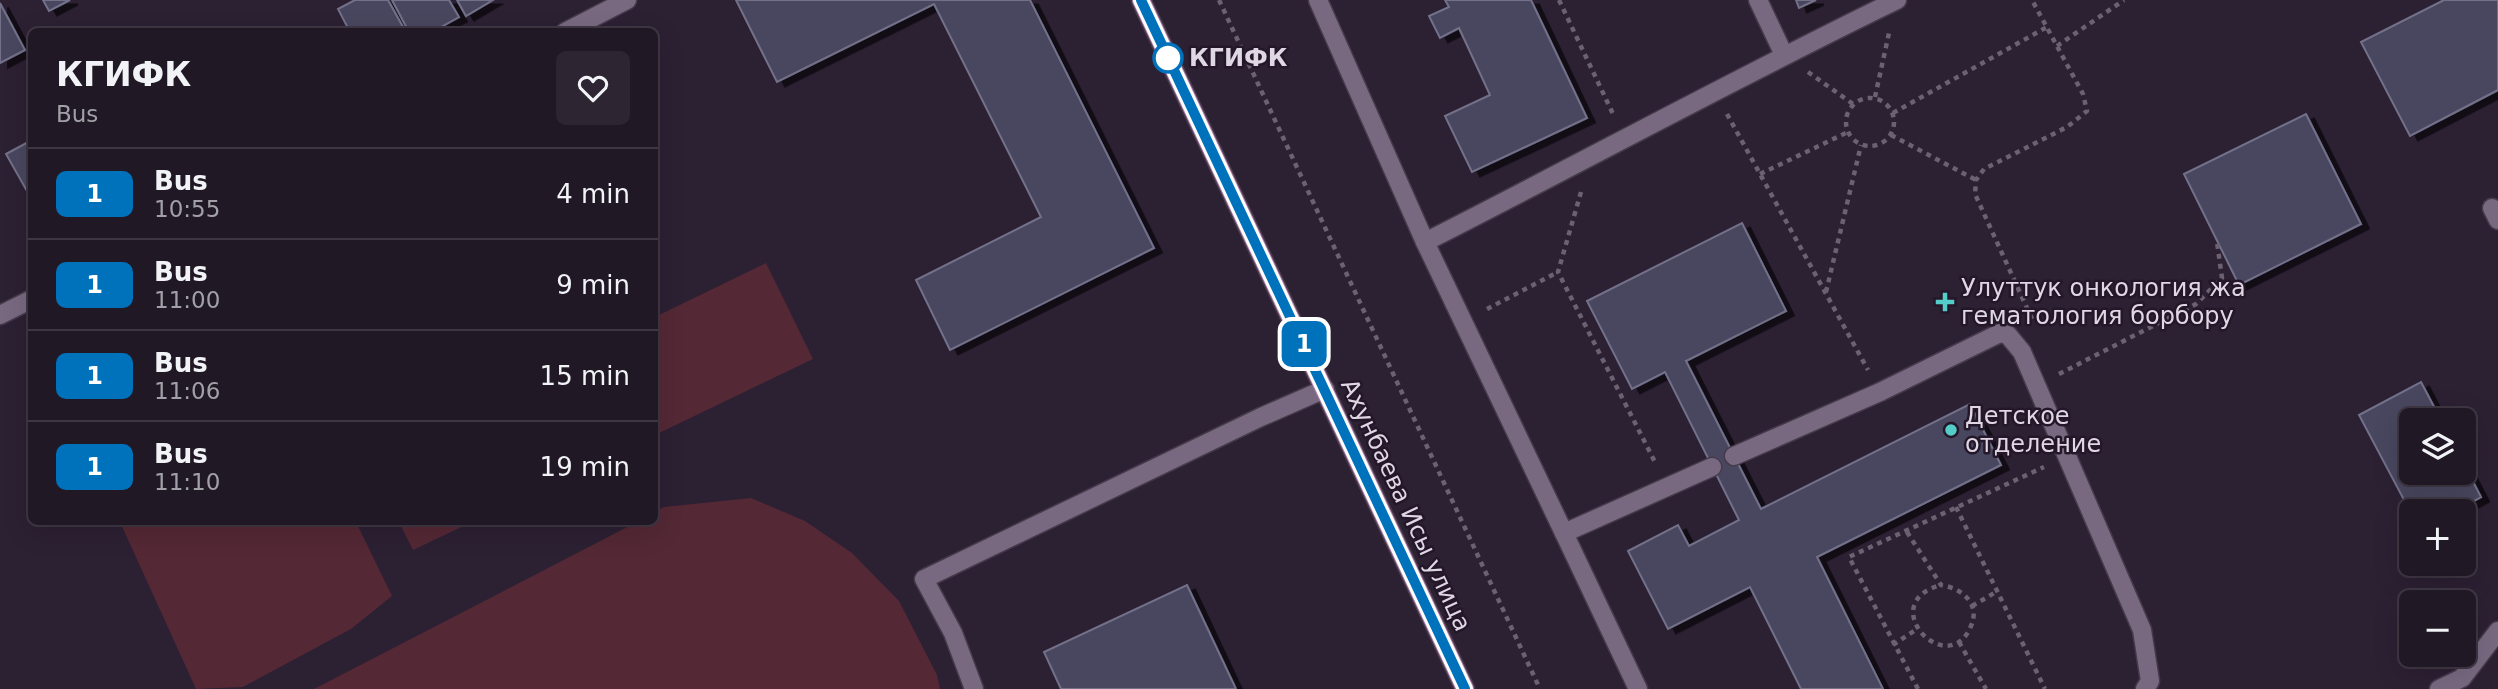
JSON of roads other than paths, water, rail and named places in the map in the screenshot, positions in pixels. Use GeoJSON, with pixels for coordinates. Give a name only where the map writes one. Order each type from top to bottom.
{"type":"FeatureCollection","features":[{"type":"Feature","properties":{"kind":"main road"},"geometry":{"type":"LineString","coordinates":[[573,28],[627,0]]}},
{"type":"Feature","properties":{"kind":"main road","name":"Ахунбаева Исы улица"},"geometry":{"type":"LineString","coordinates":[[1141,0],[1465,689]]}},
{"type":"Feature","properties":{"kind":"main road"},"geometry":{"type":"LineString","coordinates":[[1318,0],[1425,242],[1638,689]]}},
{"type":"Feature","properties":{"kind":"main road"},"geometry":{"type":"LineString","coordinates":[[1758,0],[1784,55]]}},
{"type":"Feature","properties":{"kind":"main road"},"geometry":{"type":"LineString","coordinates":[[1425,242],[1591,158],[1784,55],[1896,0]]}},
{"type":"Feature","properties":{"kind":"main road"},"geometry":{"type":"LineString","coordinates":[[0,315],[28,301]]}},
{"type":"Feature","properties":{"kind":"main road"},"geometry":{"type":"LineString","coordinates":[[1734,456],[1880,392],[2000,333],[2008,335],[2022,352],[2142,630],[2150,686]]}},
{"type":"Feature","properties":{"kind":"main road"},"geometry":{"type":"LineString","coordinates":[[974,689],[953,633],[924,579],[1261,417],[1325,389]]}},
{"type":"Feature","properties":{"kind":"main road"},"geometry":{"type":"LineString","coordinates":[[1564,533],[1712,467]]}},
{"type":"Feature","properties":{"kind":"main road"},"geometry":{"type":"LineString","coordinates":[[2438,689],[2462,678],[2498,631]]}},
{"type":"Feature","properties":{"kind":"place","name":"КГИФК"},"geometry":{"type":"Point","coordinates":[1168,58]}},
{"type":"Feature","properties":{"kind":"place","name":"Улуттук онкология жа гематология борбору"},"geometry":{"type":"Point","coordinates":[1945,302]}},
{"type":"Feature","properties":{"kind":"place","name":"Детское отделение"},"geometry":{"type":"Point","coordinates":[1951,430]}}]}
